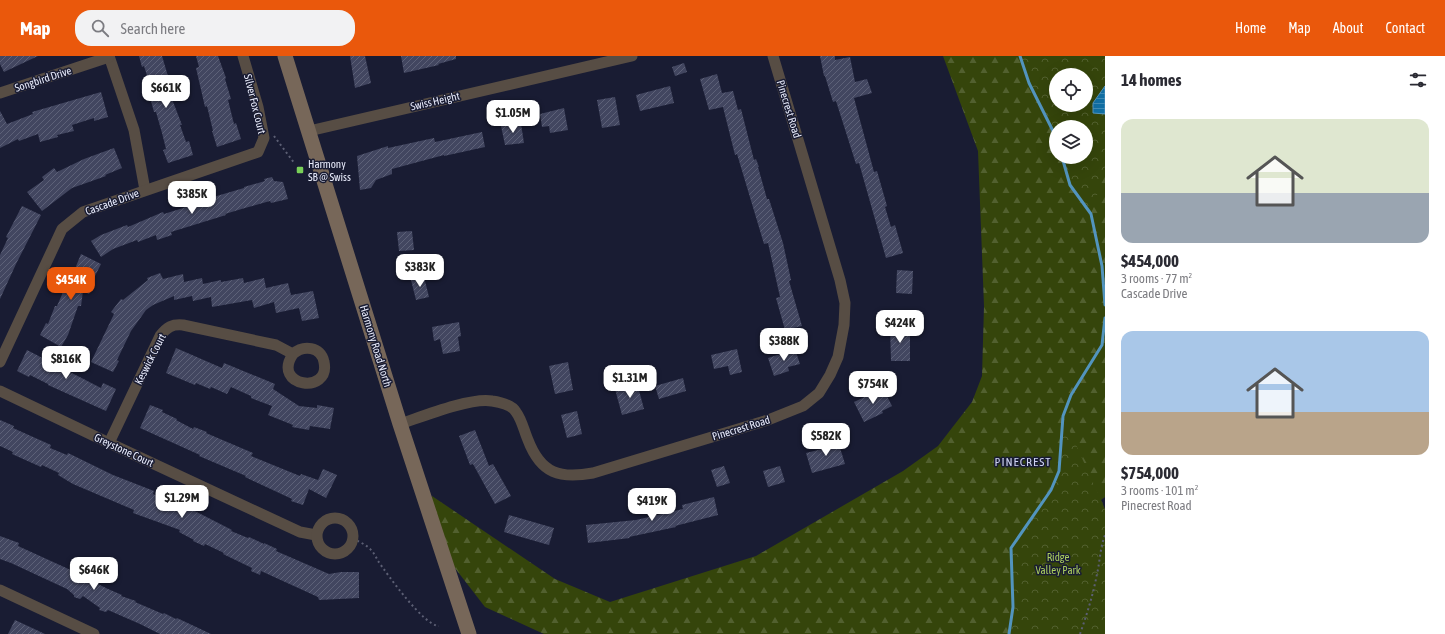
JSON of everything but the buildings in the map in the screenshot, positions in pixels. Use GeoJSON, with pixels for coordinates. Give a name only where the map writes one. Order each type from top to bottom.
{"type":"FeatureCollection","features":[{"type":"Feature","properties":{"kind":"main road","name":"Harmony Road North"},"geometry":{"type":"LineString","coordinates":[[285,56],[400,424],[469,634]]}},
{"type":"Feature","properties":{"kind":"street","name":"Songbird Drive"},"geometry":{"type":"LineString","coordinates":[[0,93],[109,56]]}},
{"type":"Feature","properties":{"kind":"street"},"geometry":{"type":"LineString","coordinates":[[109,56],[134,130],[145,190]]}},
{"type":"Feature","properties":{"kind":"street","name":"Silver Fox Court"},"geometry":{"type":"LineString","coordinates":[[145,190],[258,152],[264,138],[258,107],[243,56]]}},
{"type":"Feature","properties":{"kind":"street","name":"Swiss Height"},"geometry":{"type":"LineString","coordinates":[[309,131],[632,56]]}},
{"type":"Feature","properties":{"kind":"street","name":"Pinecrest Road"},"geometry":{"type":"LineString","coordinates":[[400,424],[474,401],[490,400],[504,404],[516,410],[531,448],[539,461],[549,470],[562,475],[578,476],[593,473],[768,420],[804,406],[819,393],[830,375],[838,357],[844,325],[845,303],[840,280],[773,56]]}},
{"type":"Feature","properties":{"kind":"street","name":"Cascade Drive"},"geometry":{"type":"LineString","coordinates":[[0,362],[62,229],[82,212],[145,190]]}},
{"type":"Feature","properties":{"kind":"street","name":"Keswick Court"},"geometry":{"type":"LineString","coordinates":[[109,443],[160,336],[166,329],[174,324],[183,324],[276,346],[293,354]]}},
{"type":"Feature","properties":{"kind":"street","name":"Greystone Court"},"geometry":{"type":"LineString","coordinates":[[0,391],[300,532],[316,535]]}},
{"type":"Feature","properties":{"kind":"street"},"geometry":{"type":"LineString","coordinates":[[339,518],[348,523],[353,532],[353,538],[352,543],[346,551],[336,554],[326,552],[322,549],[318,545],[316,535],[320,525],[324,521],[339,518]]}},
{"type":"Feature","properties":{"kind":"street"},"geometry":{"type":"LineString","coordinates":[[0,590],[74,630],[94,634]]}},
{"type":"Feature","properties":{"kind":"path"},"geometry":{"type":"LineString","coordinates":[[264,138],[273,135],[295,164]]}},
{"type":"Feature","properties":{"kind":"path"},"geometry":{"type":"LineString","coordinates":[[1080,634],[1090,607],[1098,572],[1101,546],[1105,535]]}},
{"type":"Feature","properties":{"kind":"path"},"geometry":{"type":"LineString","coordinates":[[353,538],[372,551],[378,561],[416,609],[427,620],[439,626]]}},
{"type":"Feature","properties":{"kind":"green space"},"geometry":{"type":"Polygon","coordinates":[[[943,56],[1088,56],[1068,68],[1049,68],[1049,112],[1080,112],[1105,119],[1105,497],[1101,500],[1103,504],[1105,534],[1105,634],[544,634],[485,607],[434,541],[432,496],[555,579],[610,602],[756,556],[903,471],[938,446],[972,402],[982,376],[984,306],[978,151],[943,56]]]}},
{"type":"Feature","properties":{"kind":"green space"},"geometry":{"type":"Polygon","coordinates":[[[1020,56],[1105,56],[1105,171],[1091,214],[1070,185],[1064,164],[1093,164],[1093,120],[1049,120],[1049,123],[1029,83],[1020,56]]]}},
{"type":"Feature","properties":{"kind":"green space","name":"Ridge Valley Park"},"geometry":{"type":"Polygon","coordinates":[[[1063,416],[1105,509],[1105,634],[1009,634],[1013,607],[1011,548],[1051,490],[1059,471],[1063,416]]]}},
{"type":"Feature","properties":{"kind":"water"},"geometry":{"type":"Polygon","coordinates":[[[1105,86],[1105,114],[1093,113],[1093,103],[1105,86]]]}},
{"type":"Feature","properties":{"kind":"waterway"},"geometry":{"type":"LineString","coordinates":[[1020,56],[1029,83],[1049,123]]}},
{"type":"Feature","properties":{"kind":"waterway"},"geometry":{"type":"LineString","coordinates":[[1064,164],[1070,185],[1091,214],[1102,266],[1105,305]]}},
{"type":"Feature","properties":{"kind":"waterway"},"geometry":{"type":"LineString","coordinates":[[1009,634],[1013,607],[1011,548],[1051,490],[1059,471],[1063,416],[1071,395],[1102,345],[1105,318]]}},
{"type":"Feature","properties":{"kind":"place","name":"Harmony SB @ Swiss"},"geometry":{"type":"Point","coordinates":[300,170]}},
{"type":"Feature","properties":{"kind":"district","name":"PINECREST"},"geometry":{"type":"Point","coordinates":[1023,462]}}]}
